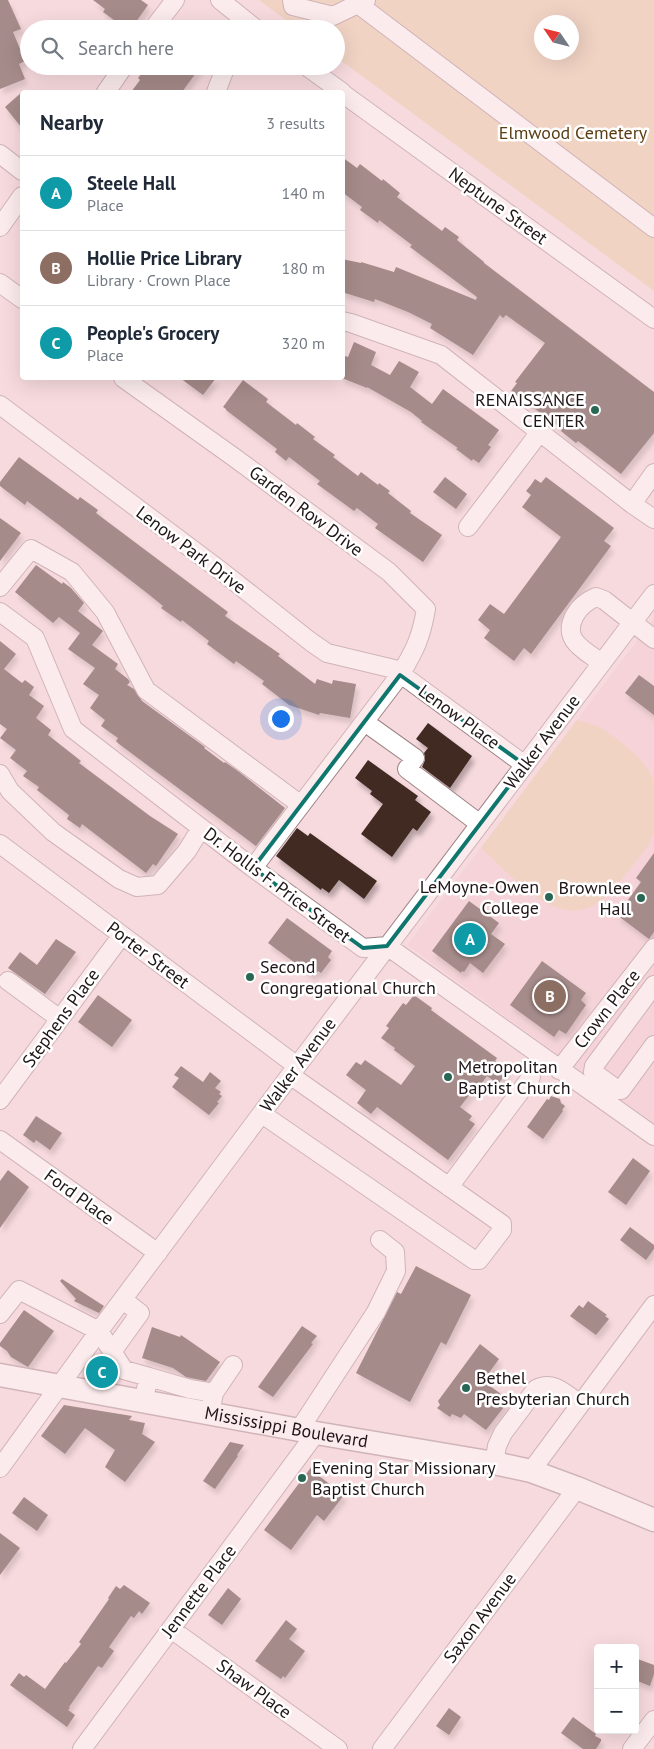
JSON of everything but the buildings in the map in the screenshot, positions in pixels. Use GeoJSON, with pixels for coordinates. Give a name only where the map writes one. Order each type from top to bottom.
{"type":"FeatureCollection","features":[{"type":"Feature","properties":{"kind":"main road","name":"Mississippi Boulevard"},"geometry":{"type":"LineString","coordinates":[[0,1375],[143,1401],[212,1403],[308,1432],[494,1463],[531,1471],[578,1488],[654,1520]]}},
{"type":"Feature","properties":{"kind":"street"},"geometry":{"type":"LineString","coordinates":[[160,20],[175,0]]}},
{"type":"Feature","properties":{"kind":"street"},"geometry":{"type":"LineString","coordinates":[[220,0],[243,20]]}},
{"type":"Feature","properties":{"kind":"street"},"geometry":{"type":"LineString","coordinates":[[303,3],[332,16],[362,2],[654,228]]}},
{"type":"Feature","properties":{"kind":"street"},"geometry":{"type":"LineString","coordinates":[[107,90],[118,75]]}},
{"type":"Feature","properties":{"kind":"street"},"geometry":{"type":"LineString","coordinates":[[217,90],[223,75]]}},
{"type":"Feature","properties":{"kind":"street","name":"Neptune Street"},"geometry":{"type":"LineString","coordinates":[[318,85],[333,90]]}},
{"type":"Feature","properties":{"kind":"street","name":"Neptune Street"},"geometry":{"type":"LineString","coordinates":[[345,95],[654,319]]}},
{"type":"Feature","properties":{"kind":"street"},"geometry":{"type":"LineString","coordinates":[[0,154],[20,169]]}},
{"type":"Feature","properties":{"kind":"street"},"geometry":{"type":"LineString","coordinates":[[0,227],[20,199]]}},
{"type":"Feature","properties":{"kind":"street"},"geometry":{"type":"LineString","coordinates":[[0,283],[20,298]]}},
{"type":"Feature","properties":{"kind":"street"},"geometry":{"type":"LineString","coordinates":[[345,321],[352,322],[441,355],[632,504],[654,519]]}},
{"type":"Feature","properties":{"kind":"street","name":"Garden Row Drive"},"geometry":{"type":"LineString","coordinates":[[132,380],[382,566],[413,594],[426,609],[423,627],[417,647],[397,672]]}},
{"type":"Feature","properties":{"kind":"street","name":"Lenow Park Drive"},"geometry":{"type":"LineString","coordinates":[[0,407],[327,653],[397,672]]}},
{"type":"Feature","properties":{"kind":"street"},"geometry":{"type":"LineString","coordinates":[[468,527],[540,432]]}},
{"type":"Feature","properties":{"kind":"street"},"geometry":{"type":"LineString","coordinates":[[632,504],[654,473]]}},
{"type":"Feature","properties":{"kind":"street"},"geometry":{"type":"LineString","coordinates":[[0,587],[32,549],[72,572],[104,612],[146,690],[301,805]]}},
{"type":"Feature","properties":{"kind":"street","name":"Walker Avenue"},"geometry":{"type":"LineString","coordinates":[[0,1468],[99,1331],[293,1071],[654,594]]}},
{"type":"Feature","properties":{"kind":"street"},"geometry":{"type":"LineString","coordinates":[[602,663],[576,642],[570,634],[570,624],[579,609],[588,600],[596,597],[613,606],[654,639]]}},
{"type":"Feature","properties":{"kind":"street","name":"Dr. Hollis F. Price Street"},"geometry":{"type":"LineString","coordinates":[[0,612],[35,638],[73,729],[253,868],[362,948],[387,946]]}},
{"type":"Feature","properties":{"kind":"street"},"geometry":{"type":"LineString","coordinates":[[253,868],[397,672]]}},
{"type":"Feature","properties":{"kind":"street","name":"Lenow Place"},"geometry":{"type":"LineString","coordinates":[[397,672],[525,765]]}},
{"type":"Feature","properties":{"kind":"street"},"geometry":{"type":"LineString","coordinates":[[373,728],[415,758],[407,769],[480,824]]}},
{"type":"Feature","properties":{"kind":"street"},"geometry":{"type":"LineString","coordinates":[[0,774],[10,792],[53,832],[119,879],[137,887],[158,885],[187,851],[201,828]]}},
{"type":"Feature","properties":{"kind":"street","name":"Porter Street"},"geometry":{"type":"LineString","coordinates":[[0,844],[122,935],[293,1071],[502,1224],[502,1230],[479,1260],[474,1260],[262,1114]]}},
{"type":"Feature","properties":{"kind":"street","name":"Stephens Place"},"geometry":{"type":"LineString","coordinates":[[0,1100],[122,935]]}},
{"type":"Feature","properties":{"kind":"street"},"geometry":{"type":"LineString","coordinates":[[387,946],[654,1136]]}},
{"type":"Feature","properties":{"kind":"street","name":"Crown Place"},"geometry":{"type":"LineString","coordinates":[[559,1070],[654,948]]}},
{"type":"Feature","properties":{"kind":"street"},"geometry":{"type":"LineString","coordinates":[[8,981],[60,1019]]}},
{"type":"Feature","properties":{"kind":"street"},"geometry":{"type":"LineString","coordinates":[[654,985],[594,1066],[593,1072],[618,1090],[622,1090],[654,1045]]}},
{"type":"Feature","properties":{"kind":"street"},"geometry":{"type":"LineString","coordinates":[[450,1187],[531,1077]]}},
{"type":"Feature","properties":{"kind":"street","name":"Ford Place"},"geometry":{"type":"LineString","coordinates":[[0,1140],[158,1253]]}},
{"type":"Feature","properties":{"kind":"street","name":"Jennette Place"},"geometry":{"type":"LineString","coordinates":[[82,1749],[171,1629],[308,1432],[376,1312],[396,1271],[395,1252],[380,1240]]}},
{"type":"Feature","properties":{"kind":"street"},"geometry":{"type":"LineString","coordinates":[[0,1314],[19,1290],[99,1331],[124,1370],[190,1388],[212,1403],[233,1365]]}},
{"type":"Feature","properties":{"kind":"street"},"geometry":{"type":"LineString","coordinates":[[112,1352],[140,1313],[123,1300]]}},
{"type":"Feature","properties":{"kind":"street"},"geometry":{"type":"LineString","coordinates":[[531,1471],[654,1305]]}},
{"type":"Feature","properties":{"kind":"street"},"geometry":{"type":"LineString","coordinates":[[143,1401],[149,1377]]}},
{"type":"Feature","properties":{"kind":"street"},"geometry":{"type":"LineString","coordinates":[[494,1463],[497,1446],[503,1433],[536,1389],[544,1385],[553,1386],[580,1404]]}},
{"type":"Feature","properties":{"kind":"street","name":"Saxon Avenue"},"geometry":{"type":"LineString","coordinates":[[382,1749],[578,1488]]}},
{"type":"Feature","properties":{"kind":"street","name":"Shaw Place"},"geometry":{"type":"LineString","coordinates":[[171,1629],[338,1749]]}},
{"type":"Feature","properties":{"kind":"street"},"geometry":{"type":"LineString","coordinates":[[632,1749],[654,1720]]}},
{"type":"Feature","properties":{"kind":"highlighted area"},"geometry":{"type":"Polygon","coordinates":[[[400,675],[525,765],[387,946],[363,948],[253,868],[400,675]]]}},
{"type":"Feature","properties":{"kind":"shaded area","name":"LeMoyne-Owen College"},"geometry":{"type":"Polygon","coordinates":[[[654,618],[654,1125],[407,945],[654,618]]]}},
{"type":"Feature","properties":{"kind":"green space","name":"Elmwood Cemetery"},"geometry":{"type":"Polygon","coordinates":[[[259,0],[654,0],[654,291],[345,64],[345,20],[286,20],[259,0]]]}},
{"type":"Feature","properties":{"kind":"green space"},"geometry":{"type":"Polygon","coordinates":[[[577,720],[599,727],[614,737],[630,750],[649,771],[653,779],[654,832],[646,849],[620,882],[604,898],[595,905],[574,911],[551,905],[529,892],[481,848],[577,720]]]}},
{"type":"Feature","properties":{"kind":"place","name":"RENAISSANCE CENTER"},"geometry":{"type":"Point","coordinates":[595,410]}},
{"type":"Feature","properties":{"kind":"place","name":"LeMoyne-Owen College"},"geometry":{"type":"Point","coordinates":[549,897]}},
{"type":"Feature","properties":{"kind":"place","name":"Brownlee Hall"},"geometry":{"type":"Point","coordinates":[641,898]}},
{"type":"Feature","properties":{"kind":"place","name":"Steele Hall"},"geometry":{"type":"Point","coordinates":[470,939]}},
{"type":"Feature","properties":{"kind":"place","name":"Second Congregational Church"},"geometry":{"type":"Point","coordinates":[250,977]}},
{"type":"Feature","properties":{"kind":"place","name":"Hollie Price Library"},"geometry":{"type":"Point","coordinates":[550,996]}},
{"type":"Feature","properties":{"kind":"place","name":"Metropolitan Baptist Church"},"geometry":{"type":"Point","coordinates":[448,1077]}},
{"type":"Feature","properties":{"kind":"place","name":"People's Grocery"},"geometry":{"type":"Point","coordinates":[102,1372]}},
{"type":"Feature","properties":{"kind":"place","name":"Bethel Presbyterian Church"},"geometry":{"type":"Point","coordinates":[466,1388]}},
{"type":"Feature","properties":{"kind":"place","name":"Evening Star Missionary Baptist Church"},"geometry":{"type":"Point","coordinates":[302,1478]}}]}
